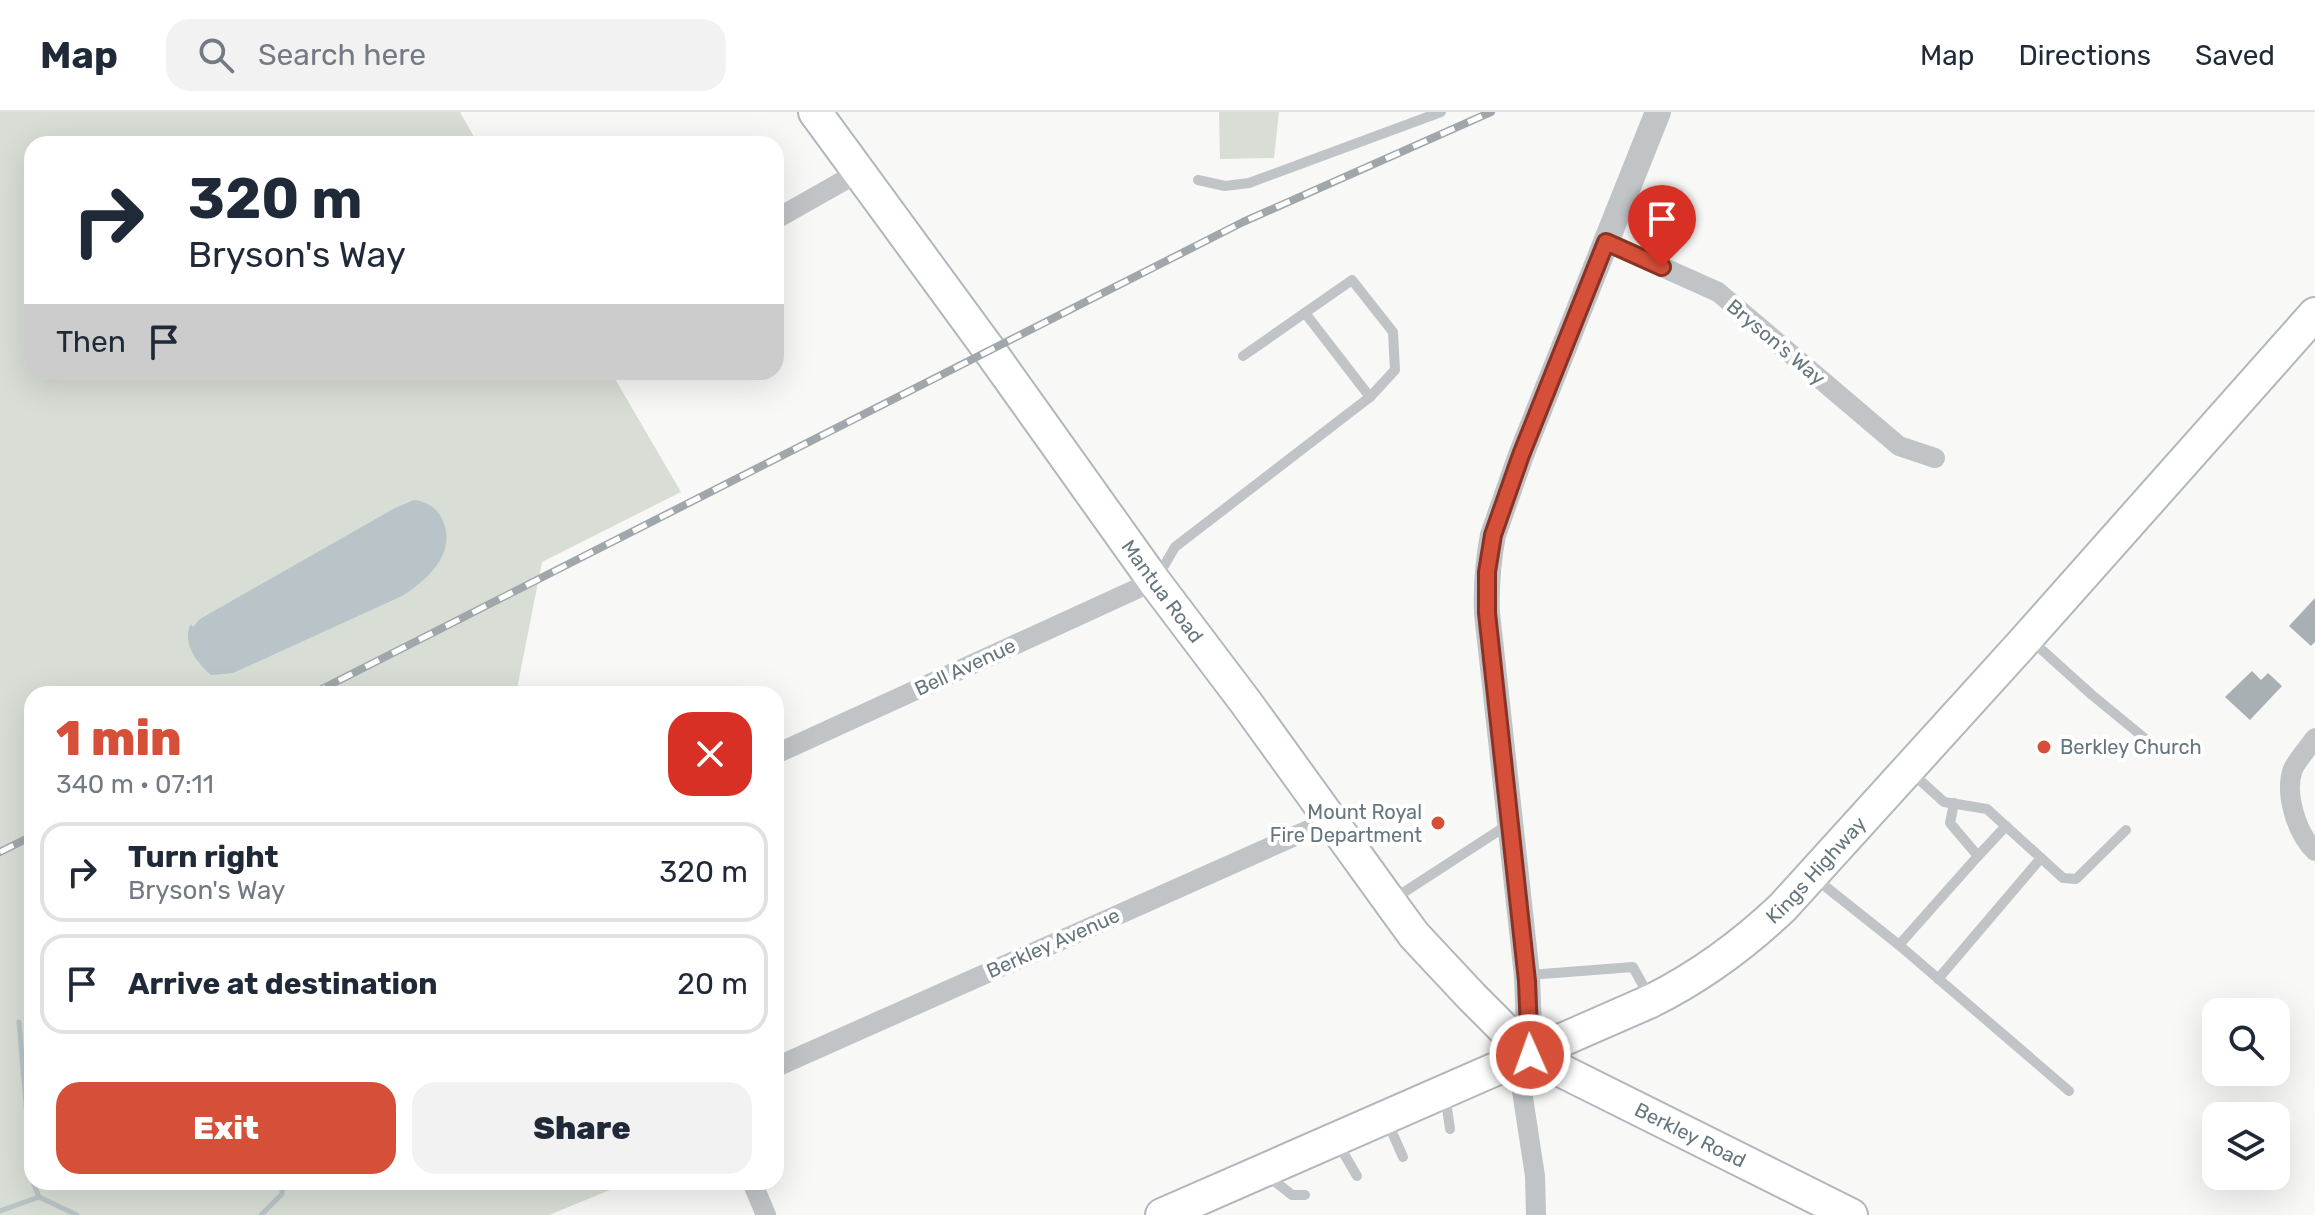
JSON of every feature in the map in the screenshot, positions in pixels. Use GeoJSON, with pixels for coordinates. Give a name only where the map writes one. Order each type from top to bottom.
{"type":"FeatureCollection","features":[{"type":"Feature","properties":{"kind":"main road","name":"Mantua Road"},"geometry":{"type":"LineString","coordinates":[[815,112],[1414,935],[1530,1055]]}},
{"type":"Feature","properties":{"kind":"main road","name":"Kings Highway"},"geometry":{"type":"LineString","coordinates":[[1162,1215],[1651,1001],[1697,977],[1749,939],[1908,769],[2315,314]]}},
{"type":"Feature","properties":{"kind":"main road","name":"Berkley Road"},"geometry":{"type":"LineString","coordinates":[[1530,1055],[1841,1213]]}},
{"type":"Feature","properties":{"kind":"street"},"geometry":{"type":"LineString","coordinates":[[1536,1215],[1535,1176],[1522,1091],[1522,1077],[1530,1055],[1527,976],[1487,613],[1487,572],[1490,549],[1521,455],[1658,112]]}},
{"type":"Feature","properties":{"kind":"street"},"geometry":{"type":"LineString","coordinates":[[784,214],[859,172]]}},
{"type":"Feature","properties":{"kind":"street","name":"Bryson's Way"},"geometry":{"type":"LineString","coordinates":[[1606,242],[1718,292],[1899,446],[1935,458]]}},
{"type":"Feature","properties":{"kind":"street","name":"Bell Avenue"},"geometry":{"type":"LineString","coordinates":[[784,750],[1154,581]]}},
{"type":"Feature","properties":{"kind":"street"},"geometry":{"type":"LineString","coordinates":[[2315,738],[2294,769],[2290,787],[2297,823],[2305,841],[2315,851]]}},
{"type":"Feature","properties":{"kind":"street","name":"Berkley Avenue"},"geometry":{"type":"LineString","coordinates":[[784,1063],[1331,820]]}},
{"type":"Feature","properties":{"kind":"street"},"geometry":{"type":"LineString","coordinates":[[755,1190],[766,1215]]}},
{"type":"Feature","properties":{"kind":"lane"},"geometry":{"type":"LineString","coordinates":[[1198,180],[1225,186],[1249,183],[1441,112]]}},
{"type":"Feature","properties":{"kind":"lane"},"geometry":{"type":"LineString","coordinates":[[1154,581],[1175,547],[1370,397],[1395,370],[1393,332],[1352,280],[1243,356]]}},
{"type":"Feature","properties":{"kind":"lane"},"geometry":{"type":"LineString","coordinates":[[1305,313],[1370,397]]}},
{"type":"Feature","properties":{"kind":"lane"},"geometry":{"type":"LineString","coordinates":[[2027,637],[2159,750]]}},
{"type":"Feature","properties":{"kind":"lane"},"geometry":{"type":"LineString","coordinates":[[1908,769],[1944,802],[1987,809],[2063,878],[2076,879],[2126,830]]}},
{"type":"Feature","properties":{"kind":"lane"},"geometry":{"type":"LineString","coordinates":[[1954,803],[1950,823],[1978,856]]}},
{"type":"Feature","properties":{"kind":"lane"},"geometry":{"type":"LineString","coordinates":[[1390,902],[1510,822]]}},
{"type":"Feature","properties":{"kind":"lane"},"geometry":{"type":"LineString","coordinates":[[1899,945],[2006,826]]}},
{"type":"Feature","properties":{"kind":"lane"},"geometry":{"type":"LineString","coordinates":[[1938,979],[2041,858]]}},
{"type":"Feature","properties":{"kind":"lane"},"geometry":{"type":"LineString","coordinates":[[1812,875],[2069,1091]]}},
{"type":"Feature","properties":{"kind":"lane"},"geometry":{"type":"LineString","coordinates":[[1527,976],[1633,967],[1651,1001]]}},
{"type":"Feature","properties":{"kind":"lane"},"geometry":{"type":"LineString","coordinates":[[1444,1093],[1450,1129]]}},
{"type":"Feature","properties":{"kind":"lane"},"geometry":{"type":"LineString","coordinates":[[1386,1119],[1403,1157]]}},
{"type":"Feature","properties":{"kind":"lane"},"geometry":{"type":"LineString","coordinates":[[1336,1140],[1357,1176]]}},
{"type":"Feature","properties":{"kind":"lane"},"geometry":{"type":"LineString","coordinates":[[1263,1172],[1292,1195],[1305,1195]]}},
{"type":"Feature","properties":{"kind":"shaded area"},"geometry":{"type":"Polygon","coordinates":[[[0,112],[460,112],[474,136],[24,136],[24,380],[616,380],[681,492],[542,562],[518,686],[24,686],[24,1190],[610,1190],[549,1215],[0,1215],[0,112]]]}},
{"type":"Feature","properties":{"kind":"shaded area"},"geometry":{"type":"Polygon","coordinates":[[[1219,112],[1279,112],[1274,158],[1220,159],[1219,112]]]}},
{"type":"Feature","properties":{"kind":"shaded area"},"geometry":{"type":"Polygon","coordinates":[[[414,500],[430,505],[439,513],[446,529],[446,541],[438,563],[412,589],[233,673],[211,675],[196,658],[189,645],[191,624],[193,627],[200,619],[414,500]]]}},
{"type":"Feature","properties":{"kind":"building"},"geometry":{"type":"Polygon","coordinates":[[[2315,598],[2315,642],[2311,646],[2289,626],[2315,598]]]}},
{"type":"Feature","properties":{"kind":"building"},"geometry":{"type":"Polygon","coordinates":[[[2252,671],[2261,680],[2268,673],[2282,686],[2250,720],[2225,697],[2252,671]]]}},
{"type":"Feature","properties":{"kind":"waterway"},"geometry":{"type":"LineString","coordinates":[[19,1022],[24,1080]]}},
{"type":"Feature","properties":{"kind":"waterway"},"geometry":{"type":"LineString","coordinates":[[36,1190],[39,1197]]}},
{"type":"Feature","properties":{"kind":"waterway"},"geometry":{"type":"LineString","coordinates":[[261,1215],[282,1194],[282,1190]]}},
{"type":"Feature","properties":{"kind":"waterway"},"geometry":{"type":"LineString","coordinates":[[0,1211],[39,1197],[77,1215]]}},
{"type":"Feature","properties":{"kind":"railway"},"geometry":{"type":"LineString","coordinates":[[328,686],[1243,222],[1491,112]]}},
{"type":"Feature","properties":{"kind":"railway"},"geometry":{"type":"LineString","coordinates":[[0,852],[24,840]]}},
{"type":"Feature","properties":{"kind":"place","name":"Berkley Church"},"geometry":{"type":"Point","coordinates":[2044,747]}},
{"type":"Feature","properties":{"kind":"place","name":"Mount Royal Fire Department"},"geometry":{"type":"Point","coordinates":[1438,823]}},
{"type":"Feature","properties":{"kind":"route"},"geometry":{"type":"LineString","coordinates":[[1530,1055],[1527,981],[1487,613],[1490,549],[1521,455],[1606,242],[1662,267]]}}]}
